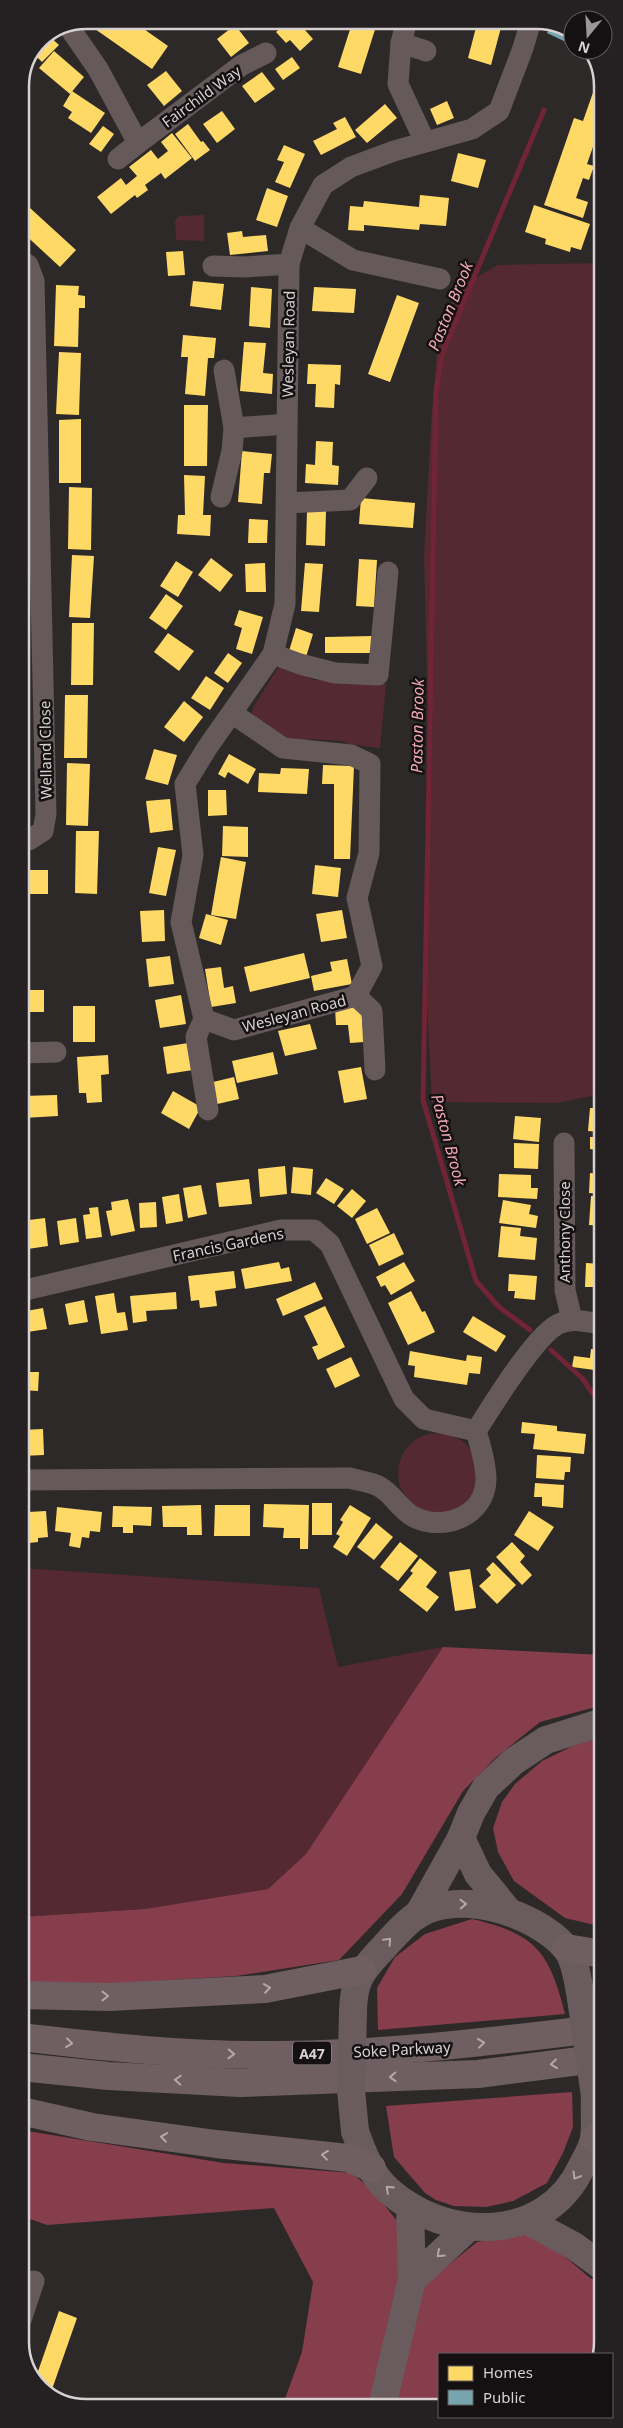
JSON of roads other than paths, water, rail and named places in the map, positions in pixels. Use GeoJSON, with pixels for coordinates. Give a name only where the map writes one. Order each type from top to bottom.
{"type":"FeatureCollection","features":[{"type":"Feature","properties":{"kind":"highway"},"geometry":{"type":"LineString","coordinates":[[566,1948],[594,1953]]}},
{"type":"Feature","properties":{"kind":"highway"},"geometry":{"type":"LineString","coordinates":[[29,1995],[109,1996],[265,1988],[362,1970]]}},
{"type":"Feature","properties":{"kind":"highway","name":"Soke Parkway"},"geometry":{"type":"LineString","coordinates":[[29,2038],[122,2049],[274,2055],[449,2046],[594,2029]]}},
{"type":"Feature","properties":{"kind":"highway","name":"Soke Parkway"},"geometry":{"type":"LineString","coordinates":[[29,2068],[109,2076],[240,2083],[478,2074],[594,2059]]}},
{"type":"Feature","properties":{"kind":"highway"},"geometry":{"type":"LineString","coordinates":[[29,2114],[102,2129],[216,2144],[348,2158],[372,2168]]}},
{"type":"Feature","properties":{"kind":"street"},"geometry":{"type":"LineString","coordinates":[[405,29],[401,43],[398,84],[426,142]]}},
{"type":"Feature","properties":{"kind":"street","name":"Wesleyan Road"},"geometry":{"type":"LineString","coordinates":[[232,713],[283,748],[351,755],[370,764],[369,854],[357,898],[372,966],[356,996],[234,1030],[204,1020],[181,922],[192,855],[185,784],[232,713],[273,654],[285,604],[289,264],[300,228],[323,185],[351,167],[472,129],[499,110],[524,48],[529,29]]}},
{"type":"Feature","properties":{"kind":"street"},"geometry":{"type":"LineString","coordinates":[[72,31],[98,69],[138,143]]}},
{"type":"Feature","properties":{"kind":"street"},"geometry":{"type":"LineString","coordinates":[[401,43],[426,51]]}},
{"type":"Feature","properties":{"kind":"street","name":"Fairchild Way"},"geometry":{"type":"LineString","coordinates":[[118,159],[138,143],[230,84],[242,65],[266,53]]}},
{"type":"Feature","properties":{"kind":"street"},"geometry":{"type":"LineString","coordinates":[[300,228],[353,260],[440,279]]}},
{"type":"Feature","properties":{"kind":"street"},"geometry":{"type":"LineString","coordinates":[[213,266],[245,267],[289,264]]}},
{"type":"Feature","properties":{"kind":"street","name":"Welland Close"},"geometry":{"type":"LineString","coordinates":[[29,268],[34,281],[46,814],[43,831],[29,840]]}},
{"type":"Feature","properties":{"kind":"street"},"geometry":{"type":"LineString","coordinates":[[221,497],[232,450],[234,428],[224,370]]}},
{"type":"Feature","properties":{"kind":"street"},"geometry":{"type":"LineString","coordinates":[[234,428],[287,424]]}},
{"type":"Feature","properties":{"kind":"street"},"geometry":{"type":"LineString","coordinates":[[287,503],[350,500],[367,478]]}},
{"type":"Feature","properties":{"kind":"street"},"geometry":{"type":"LineString","coordinates":[[273,654],[300,664],[335,673],[378,675],[388,572]]}},
{"type":"Feature","properties":{"kind":"street","name":"Wesleyan Road"},"geometry":{"type":"LineString","coordinates":[[356,996],[372,1011],[376,1070]]}},
{"type":"Feature","properties":{"kind":"street"},"geometry":{"type":"LineString","coordinates":[[204,1020],[196,1037],[208,1110]]}},
{"type":"Feature","properties":{"kind":"street"},"geometry":{"type":"LineString","coordinates":[[29,1054],[56,1052]]}},
{"type":"Feature","properties":{"kind":"street","name":"Anthony Close"},"geometry":{"type":"LineString","coordinates":[[564,1143],[565,1290],[572,1320]]}},
{"type":"Feature","properties":{"kind":"street","name":"Francis Gardens"},"geometry":{"type":"LineString","coordinates":[[29,1289],[280,1230],[314,1230],[330,1244],[404,1399],[424,1419],[476,1431]]}},
{"type":"Feature","properties":{"kind":"street"},"geometry":{"type":"LineString","coordinates":[[29,1480],[350,1478],[380,1486],[413,1517],[441,1524],[456,1521],[471,1512],[482,1498],[486,1482],[485,1466],[476,1431],[539,1342],[559,1323],[572,1320],[594,1323]]}},
{"type":"Feature","properties":{"kind":"street"},"geometry":{"type":"LineString","coordinates":[[594,1725],[546,1740],[514,1761],[486,1787],[471,1813],[462,1838],[418,1915],[396,1933],[362,1970],[355,1985],[352,2090],[355,2131],[372,2168],[387,2190],[426,2216],[468,2228],[501,2227],[526,2220],[546,2210],[560,2199],[577,2177],[594,2147]]}},
{"type":"Feature","properties":{"kind":"street"},"geometry":{"type":"LineString","coordinates":[[462,1838],[478,1874],[509,1912]]}},
{"type":"Feature","properties":{"kind":"street"},"geometry":{"type":"LineString","coordinates":[[418,1915],[449,1905],[479,1904],[509,1912],[547,1933],[566,1948],[577,1976],[594,2096]]}},
{"type":"Feature","properties":{"kind":"street"},"geometry":{"type":"LineString","coordinates":[[560,2199],[574,2246]]}},
{"type":"Feature","properties":{"kind":"street"},"geometry":{"type":"LineString","coordinates":[[384,2399],[412,2280],[410,2206]]}},
{"type":"Feature","properties":{"kind":"street"},"geometry":{"type":"LineString","coordinates":[[526,2220],[574,2246],[594,2260]]}},
{"type":"Feature","properties":{"kind":"street"},"geometry":{"type":"LineString","coordinates":[[412,2280],[468,2228]]}},
{"type":"Feature","properties":{"kind":"street"},"geometry":{"type":"LineString","coordinates":[[29,2296],[34,2281]]}},
{"type":"Feature","properties":{"kind":"waterway","name":"Paston Brook"},"geometry":{"type":"LineString","coordinates":[[530,1330],[499,1307],[476,1281],[423,1100],[436,392],[442,354],[544,110]]}},
{"type":"Feature","properties":{"kind":"waterway","name":"Paston Brook"},"geometry":{"type":"LineString","coordinates":[[551,1350],[583,1379],[594,1396]]}}]}
